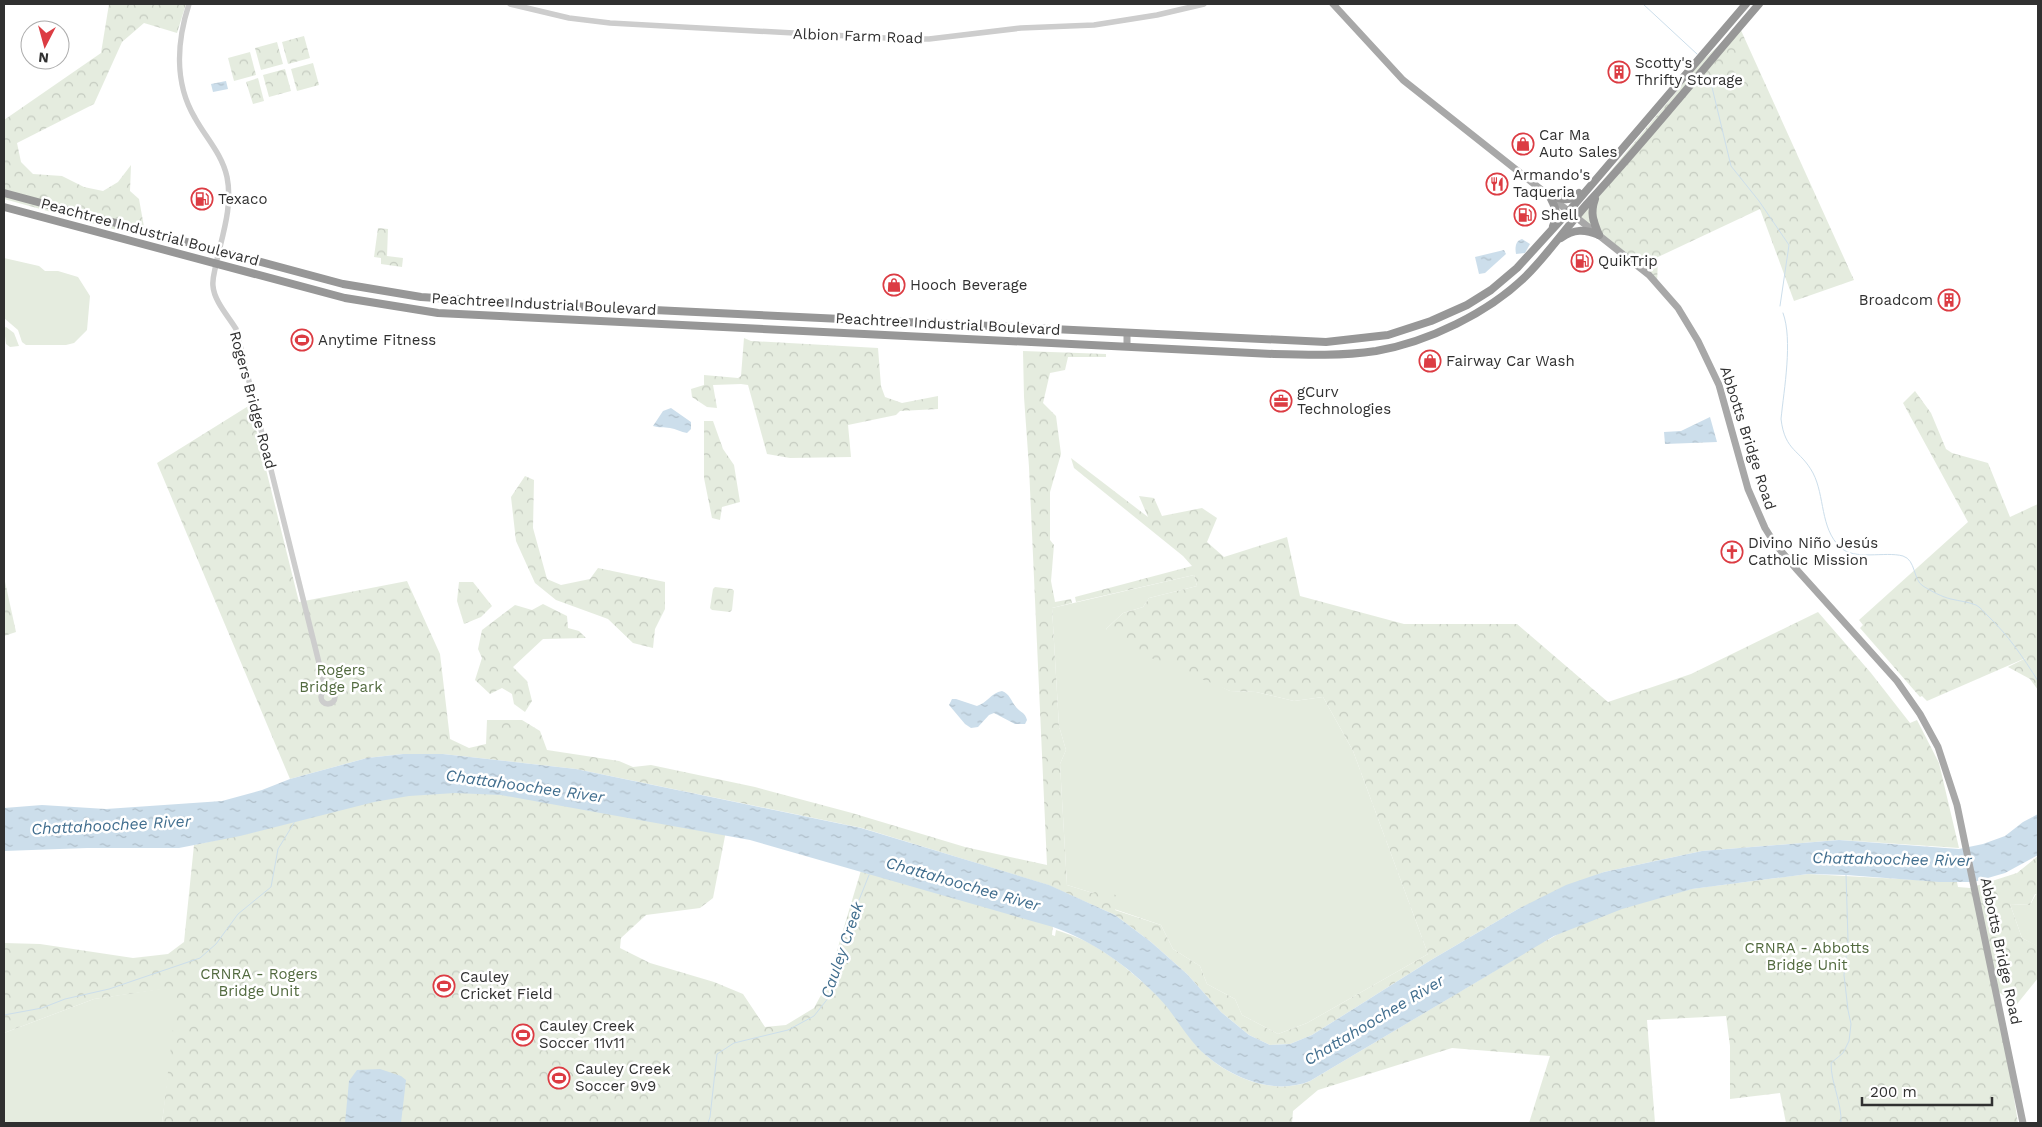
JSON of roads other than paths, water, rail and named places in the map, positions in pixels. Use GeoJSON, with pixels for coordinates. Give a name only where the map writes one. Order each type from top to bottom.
{"type":"FeatureCollection","features":[{"type":"Feature","properties":{"kind":"highway","name":"Peachtree Industrial Boulevard"},"geometry":{"type":"LineString","coordinates":[[4,193],[343,284],[421,297],[520,304],[1127,333],[1326,342],[1355,340],[1388,335],[1448,314],[1491,290],[1517,268],[1569,211],[1746,4]]}},
{"type":"Feature","properties":{"kind":"highway","name":"Peachtree Industrial Boulevard"},"geometry":{"type":"LineString","coordinates":[[4,207],[345,298],[438,313],[1312,355],[1342,354],[1384,349],[1429,335],[1459,322],[1491,304],[1525,276],[1652,132],[1759,4]]}},
{"type":"Feature","properties":{"kind":"highway"},"geometry":{"type":"LineString","coordinates":[[1549,195],[1563,200],[1570,199],[1593,183]]}},
{"type":"Feature","properties":{"kind":"highway"},"geometry":{"type":"LineString","coordinates":[[1549,195],[1556,207],[1556,216],[1550,232]]}},
{"type":"Feature","properties":{"kind":"highway"},"geometry":{"type":"LineString","coordinates":[[1596,195],[1591,210],[1599,235]]}},
{"type":"Feature","properties":{"kind":"highway"},"geometry":{"type":"LineString","coordinates":[[1555,242],[1568,233],[1578,230],[1589,231],[1599,235]]}},
{"type":"Feature","properties":{"kind":"main road","name":"Abbotts Bridge Road"},"geometry":{"type":"LineString","coordinates":[[1333,4],[1403,80],[1649,276],[1667,294],[1698,341],[1719,385],[1748,489],[1764,528],[1779,548],[1892,675],[1914,704],[1938,747],[1948,772],[1957,805],[2023,1123]]}},
{"type":"Feature","properties":{"kind":"main road"},"geometry":{"type":"LineString","coordinates":[[1127,333],[1127,346]]}},
{"type":"Feature","properties":{"kind":"street","name":"Rogers Bridge Road"},"geometry":{"type":"LineString","coordinates":[[189,4],[182,26],[180,44],[181,81],[186,101],[218,153],[227,178],[229,199],[228,214],[216,264],[213,287],[216,297],[236,329],[326,690]]}},
{"type":"Feature","properties":{"kind":"street","name":"Albion Farm Road"},"geometry":{"type":"LineString","coordinates":[[510,4],[569,18],[610,23],[897,39],[938,38],[1021,28],[1094,25],[1149,17],[1204,4]]}},
{"type":"Feature","properties":{"kind":"water"},"geometry":{"type":"Polygon","coordinates":[[[226,81],[228,89],[213,92],[211,84],[226,81]]]}},
{"type":"Feature","properties":{"kind":"water"},"geometry":{"type":"Polygon","coordinates":[[[1522,239],[1530,244],[1525,253],[1516,254],[1517,243],[1522,239]]]}},
{"type":"Feature","properties":{"kind":"water"},"geometry":{"type":"Polygon","coordinates":[[[1504,250],[1506,254],[1485,273],[1479,274],[1475,257],[1504,250]]]}},
{"type":"Feature","properties":{"kind":"water"},"geometry":{"type":"Polygon","coordinates":[[[671,408],[691,422],[691,429],[687,433],[653,426],[663,411],[671,408]]]}},
{"type":"Feature","properties":{"kind":"water"},"geometry":{"type":"Polygon","coordinates":[[[1710,417],[1717,442],[1665,444],[1664,432],[1681,431],[1710,417]]]}},
{"type":"Feature","properties":{"kind":"water"},"geometry":{"type":"Polygon","coordinates":[[[1002,691],[1007,694],[1016,707],[1025,715],[1027,720],[1025,724],[1015,724],[994,713],[989,715],[978,727],[971,728],[965,724],[949,705],[952,699],[956,699],[977,706],[1002,691]]]}},
{"type":"Feature","properties":{"kind":"water","name":"Chattahoochee River"},"geometry":{"type":"Polygon","coordinates":[[[403,754],[443,754],[576,769],[861,828],[1049,885],[1115,915],[1151,942],[1187,974],[1221,1012],[1249,1035],[1270,1045],[1290,1044],[1312,1035],[1431,960],[1518,909],[1566,885],[1604,872],[1702,851],[1839,840],[1959,849],[1983,844],[2005,836],[2023,822],[2038,814],[2038,855],[2005,873],[1974,882],[1939,882],[1808,874],[1692,889],[1622,909],[1554,936],[1310,1081],[1280,1086],[1250,1081],[1235,1075],[1209,1058],[1198,1048],[1163,1003],[1147,986],[1122,965],[1082,939],[1053,927],[750,840],[501,795],[455,793],[409,796],[374,802],[240,836],[179,848],[87,848],[4,851],[4,808],[42,805],[106,809],[222,801],[262,790],[290,779],[367,758],[403,754]]]}},
{"type":"Feature","properties":{"kind":"water"},"geometry":{"type":"Polygon","coordinates":[[[380,1069],[401,1076],[406,1080],[401,1123],[345,1123],[349,1081],[357,1070],[380,1069]]]}},
{"type":"Feature","properties":{"kind":"waterway"},"geometry":{"type":"LineString","coordinates":[[1643,4],[1697,54]]}},
{"type":"Feature","properties":{"kind":"waterway"},"geometry":{"type":"LineString","coordinates":[[1711,83],[1731,166],[1759,201],[1789,245],[1780,306]]}},
{"type":"Feature","properties":{"kind":"waterway"},"geometry":{"type":"LineString","coordinates":[[1783,313],[1788,350],[1781,419],[1783,430],[1789,444],[1813,473],[1829,531],[1834,539],[1840,547],[1853,554],[1903,556],[1910,562],[1917,579],[1923,586],[1944,597],[1978,606],[2009,639],[2038,681]]}},
{"type":"Feature","properties":{"kind":"waterway"},"geometry":{"type":"LineString","coordinates":[[4,1015],[42,1008],[65,999],[109,989],[200,958],[216,944],[238,914],[271,887],[278,849],[294,823]]}},
{"type":"Feature","properties":{"kind":"waterway","name":"Chattahoochee River"},"geometry":{"type":"LineString","coordinates":[[1841,1123],[1831,1063],[1843,1053],[1849,1041],[1851,1024],[1844,975],[1848,940],[1846,874]]}},
{"type":"Feature","properties":{"kind":"waterway","name":"Cauley Creek"},"geometry":{"type":"LineString","coordinates":[[708,1123],[717,1054],[734,1043],[788,1030],[814,1016],[829,997],[840,948],[869,875]]}},
{"type":"Feature","properties":{"kind":"place","name":"Scotty's Thrifty Storage"},"geometry":{"type":"Point","coordinates":[1619,72]}},
{"type":"Feature","properties":{"kind":"place","name":"Car Ma Auto Sales"},"geometry":{"type":"Point","coordinates":[1523,144]}},
{"type":"Feature","properties":{"kind":"place","name":"Armando's Taqueria"},"geometry":{"type":"Point","coordinates":[1497,184]}},
{"type":"Feature","properties":{"kind":"place","name":"Texaco"},"geometry":{"type":"Point","coordinates":[202,199]}},
{"type":"Feature","properties":{"kind":"place","name":"Shell"},"geometry":{"type":"Point","coordinates":[1525,215]}},
{"type":"Feature","properties":{"kind":"place","name":"QuikTrip"},"geometry":{"type":"Point","coordinates":[1582,261]}},
{"type":"Feature","properties":{"kind":"place","name":"Hooch Beverage"},"geometry":{"type":"Point","coordinates":[894,285]}},
{"type":"Feature","properties":{"kind":"place","name":"Broadcom"},"geometry":{"type":"Point","coordinates":[1949,300]}},
{"type":"Feature","properties":{"kind":"place","name":"Anytime Fitness"},"geometry":{"type":"Point","coordinates":[302,340]}},
{"type":"Feature","properties":{"kind":"place","name":"Fairway Car Wash"},"geometry":{"type":"Point","coordinates":[1430,361]}},
{"type":"Feature","properties":{"kind":"place","name":"gCurv Technologies"},"geometry":{"type":"Point","coordinates":[1281,401]}},
{"type":"Feature","properties":{"kind":"place","name":"Divino Niño Jesús Catholic Mission"},"geometry":{"type":"Point","coordinates":[1732,552]}},
{"type":"Feature","properties":{"kind":"place","name":"Cauley Cricket Field"},"geometry":{"type":"Point","coordinates":[444,986]}},
{"type":"Feature","properties":{"kind":"place","name":"Cauley Creek Soccer 11v11"},"geometry":{"type":"Point","coordinates":[523,1035]}},
{"type":"Feature","properties":{"kind":"place","name":"Cauley Creek Soccer 9v9"},"geometry":{"type":"Point","coordinates":[559,1078]}},
{"type":"Feature","properties":{"kind":"park label","name":"Rogers Bridge Park"},"geometry":{"type":"Point","coordinates":[341,678]}},
{"type":"Feature","properties":{"kind":"park label","name":"CRNRA - Abbotts Bridge Unit"},"geometry":{"type":"Point","coordinates":[1807,956]}},
{"type":"Feature","properties":{"kind":"park label","name":"CRNRA - Rogers Bridge Unit"},"geometry":{"type":"Point","coordinates":[259,982]}}]}
